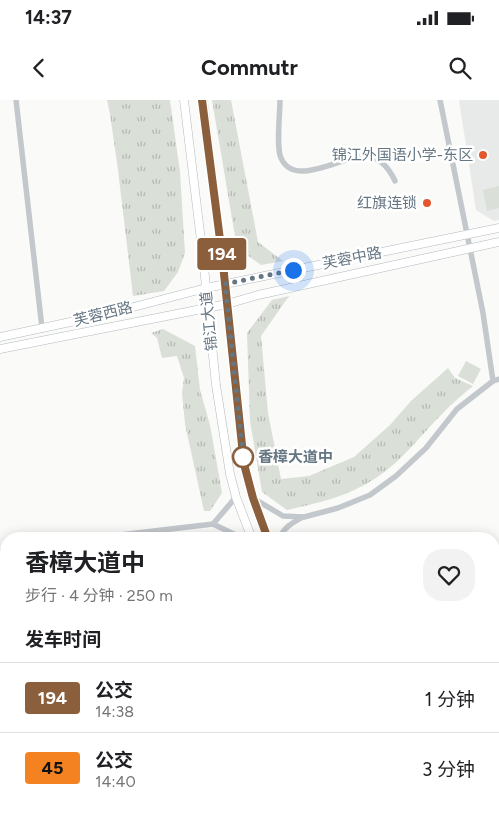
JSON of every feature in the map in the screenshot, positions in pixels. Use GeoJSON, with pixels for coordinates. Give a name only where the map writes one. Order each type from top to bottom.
{"type":"FeatureCollection","features":[{"type":"Feature","properties":{"kind":"main road","name":"锦江大道"},"geometry":{"type":"LineString","coordinates":[[184,100],[216,385],[230,474],[236,497],[249,532]]}},
{"type":"Feature","properties":{"kind":"main road","name":"锦江大道"},"geometry":{"type":"LineString","coordinates":[[202,100],[225,284],[244,464],[253,498],[265,532]]}},
{"type":"Feature","properties":{"kind":"main road","name":"芙蓉中路"},"geometry":{"type":"LineString","coordinates":[[206,288],[499,228]]}},
{"type":"Feature","properties":{"kind":"main road","name":"芙蓉中路"},"geometry":{"type":"LineString","coordinates":[[208,307],[499,242]]}},
{"type":"Feature","properties":{"kind":"main road","name":"芙蓉西路"},"geometry":{"type":"LineString","coordinates":[[0,337],[103,315],[206,288]]}},
{"type":"Feature","properties":{"kind":"main road","name":"芙蓉西路"},"geometry":{"type":"LineString","coordinates":[[0,349],[208,307]]}},
{"type":"Feature","properties":{"kind":"street"},"geometry":{"type":"LineString","coordinates":[[16,100],[42,328]]}},
{"type":"Feature","properties":{"kind":"street"},"geometry":{"type":"LineString","coordinates":[[280,100],[279,151],[284,164],[303,172],[363,156],[374,158],[383,163],[395,181]]}},
{"type":"Feature","properties":{"kind":"street"},"geometry":{"type":"LineString","coordinates":[[282,532],[290,524],[304,517],[338,508],[370,495],[396,476],[426,448],[457,410],[496,380],[440,100]]}},
{"type":"Feature","properties":{"kind":"street"},"geometry":{"type":"LineString","coordinates":[[213,524],[236,497]]}},
{"type":"Feature","properties":{"kind":"street"},"geometry":{"type":"LineString","coordinates":[[253,498],[283,516],[304,517]]}},
{"type":"Feature","properties":{"kind":"street"},"geometry":{"type":"LineString","coordinates":[[145,532],[213,524],[230,532]]}},
{"type":"Feature","properties":{"kind":"shaded area","name":"锦江外国语小学-东区"},"geometry":{"type":"Polygon","coordinates":[[[459,100],[499,100],[499,220],[494,221],[476,210],[459,100]]]}},
{"type":"Feature","properties":{"kind":"green space"},"geometry":{"type":"Polygon","coordinates":[[[107,100],[170,100],[180,172],[185,253],[178,272],[164,291],[133,296],[118,170],[107,100]]]}},
{"type":"Feature","properties":{"kind":"green space"},"geometry":{"type":"Polygon","coordinates":[[[212,100],[231,100],[258,242],[283,261],[261,265],[237,248],[212,100]]]}},
{"type":"Feature","properties":{"kind":"green space"},"geometry":{"type":"Polygon","coordinates":[[[499,186],[499,208],[487,211],[483,190],[499,186]]]}},
{"type":"Feature","properties":{"kind":"green space"},"geometry":{"type":"Polygon","coordinates":[[[289,296],[261,336],[268,413],[281,479],[309,476],[354,457],[390,425],[411,401],[448,368],[455,378],[473,386],[449,407],[403,456],[376,478],[355,490],[322,502],[287,510],[262,492],[250,421],[247,333],[272,300],[289,296]]]}},
{"type":"Feature","properties":{"kind":"green space"},"geometry":{"type":"Polygon","coordinates":[[[163,329],[195,346],[200,390],[210,425],[222,493],[210,511],[204,511],[185,424],[182,393],[184,378],[177,356],[162,358],[157,338],[151,333],[163,329]]]}},
{"type":"Feature","properties":{"kind":"green space"},"geometry":{"type":"Polygon","coordinates":[[[466,361],[481,369],[473,384],[458,376],[466,361]]]}},
{"type":"Feature","properties":{"kind":"bus line","name":"194"},"geometry":{"type":"LineString","coordinates":[[202,100],[222,255],[244,464],[264,532]]}},
{"type":"Feature","properties":{"kind":"place","name":"锦江外国语小学-东区"},"geometry":{"type":"Point","coordinates":[483,155]}},
{"type":"Feature","properties":{"kind":"place","name":"红旗连锁"},"geometry":{"type":"Point","coordinates":[427,203]}},
{"type":"Feature","properties":{"kind":"place","name":"香樟大道中"},"geometry":{"type":"Point","coordinates":[243,457]}},
{"type":"Feature","properties":{"kind":"route"},"geometry":{"type":"LineString","coordinates":[[243,457],[244,464],[225,284],[293,270]]}}]}
